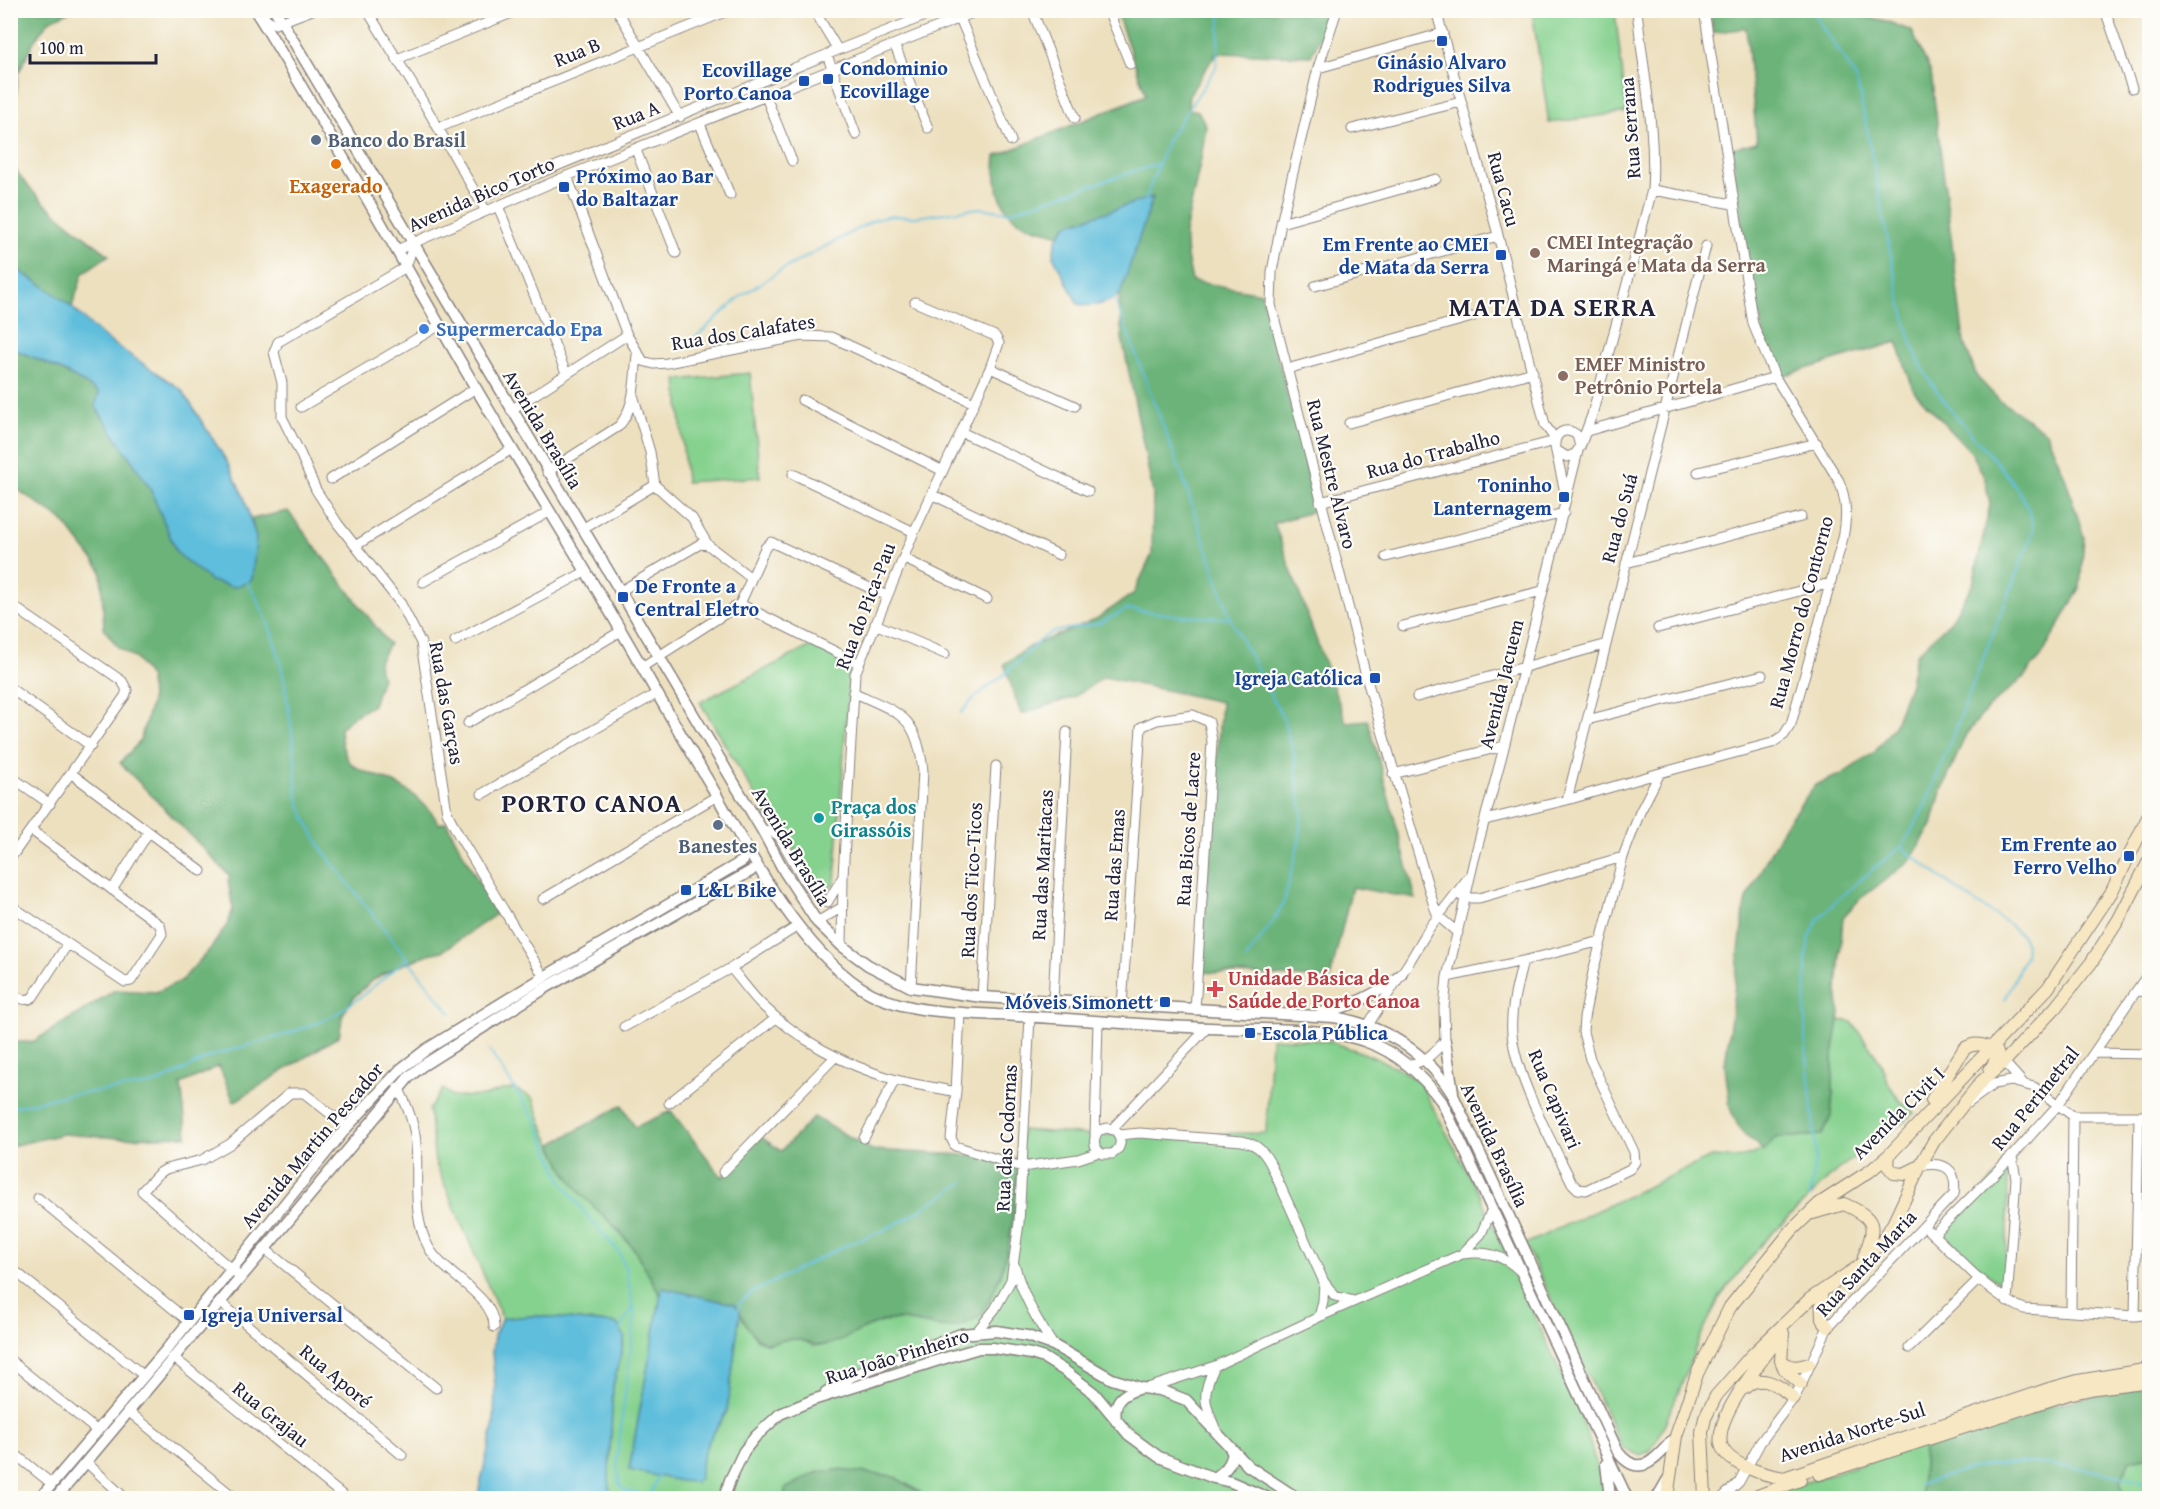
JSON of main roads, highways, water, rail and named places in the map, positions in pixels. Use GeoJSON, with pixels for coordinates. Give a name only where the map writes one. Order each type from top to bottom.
{"type":"FeatureCollection","features":[{"type":"Feature","properties":{"kind":"main road","name":"Avenida Civit I"},"geometry":{"type":"LineString","coordinates":[[1667,1498],[1676,1436],[1697,1374],[1730,1307],[1792,1230],[1819,1204],[1870,1172],[1889,1155],[2048,988],[2111,893],[2150,813]]}},
{"type":"Feature","properties":{"kind":"main road","name":"Avenida Civit I"},"geometry":{"type":"LineString","coordinates":[[1794,1316],[1810,1299],[1863,1262],[1882,1242],[1934,1141],[1981,1082],[2004,1062],[2055,1008],[2091,963],[2119,919],[2150,859]]}},
{"type":"Feature","properties":{"kind":"main road"},"geometry":{"type":"LineString","coordinates":[[1913,1128],[1964,1049],[1970,1044],[1976,1043],[1996,1050],[1998,1056],[1981,1082]]}},
{"type":"Feature","properties":{"kind":"main road"},"geometry":{"type":"LineString","coordinates":[[1889,1155],[1888,1166],[1894,1173],[1904,1174],[1920,1166]]}},
{"type":"Feature","properties":{"kind":"main road"},"geometry":{"type":"LineString","coordinates":[[1809,1214],[1844,1204],[1863,1212],[1871,1221],[1872,1236],[1863,1262]]}},
{"type":"Feature","properties":{"kind":"main road"},"geometry":{"type":"LineString","coordinates":[[1821,1292],[1822,1319],[1828,1328]]}},
{"type":"Feature","properties":{"kind":"main road"},"geometry":{"type":"LineString","coordinates":[[1705,1498],[1702,1432],[1709,1408],[1716,1395],[1733,1376],[1794,1316]]}},
{"type":"Feature","properties":{"kind":"main road","name":"Avenida Norte-Sul"},"geometry":{"type":"LineString","coordinates":[[1794,1316],[1736,1398],[1721,1428],[1721,1445],[1726,1454],[1748,1468],[1784,1478],[2049,1389],[2078,1381],[2150,1369]]}},
{"type":"Feature","properties":{"kind":"main road"},"geometry":{"type":"LineString","coordinates":[[1783,1332],[1781,1361],[1785,1370],[1801,1384]]}},
{"type":"Feature","properties":{"kind":"main road"},"geometry":{"type":"LineString","coordinates":[[1781,1361],[1790,1367],[1809,1364]]}},
{"type":"Feature","properties":{"kind":"main road"},"geometry":{"type":"LineString","coordinates":[[1736,1398],[1749,1384],[1758,1380],[1785,1391],[1793,1398]]}},
{"type":"Feature","properties":{"kind":"main road","name":"Avenida Norte-Sul"},"geometry":{"type":"LineString","coordinates":[[1752,1498],[1806,1478],[2068,1394],[2150,1381]]}},
{"type":"Feature","properties":{"kind":"water"},"geometry":{"type":"Polygon","coordinates":[[[1153,197],[1120,294],[1100,304],[1089,306],[1078,304],[1053,256],[1056,241],[1066,225],[1153,197]]]}},
{"type":"Feature","properties":{"kind":"water"},"geometry":{"type":"Polygon","coordinates":[[[11,269],[19,271],[45,287],[72,307],[102,336],[182,390],[226,460],[244,497],[256,538],[252,580],[234,587],[211,581],[177,553],[149,486],[95,406],[99,393],[67,373],[11,348],[11,269]]]}},
{"type":"Feature","properties":{"kind":"water"},"geometry":{"type":"Polygon","coordinates":[[[662,1288],[734,1304],[740,1312],[727,1411],[708,1442],[696,1482],[629,1470],[662,1288]]]}},
{"type":"Feature","properties":{"kind":"water"},"geometry":{"type":"Polygon","coordinates":[[[536,1316],[617,1324],[625,1337],[613,1386],[610,1498],[477,1498],[494,1423],[495,1387],[492,1352],[494,1336],[502,1318],[536,1316]]]}},
{"type":"Feature","properties":{"kind":"waterway"},"geometry":{"type":"LineString","coordinates":[[1144,203],[1168,139],[1216,68],[1221,10]]}},
{"type":"Feature","properties":{"kind":"waterway"},"geometry":{"type":"LineString","coordinates":[[1810,1197],[1816,1152],[1805,1039],[1806,955],[1810,936],[1818,920],[1836,901],[1903,846],[1925,806],[2033,532],[2031,518],[2018,490],[1943,400],[1917,357],[1906,324],[1857,82],[1813,10]]}},
{"type":"Feature","properties":{"kind":"waterway"},"geometry":{"type":"LineString","coordinates":[[685,347],[740,297],[778,272],[874,220],[891,216],[916,217],[979,208],[1009,212],[1157,164]]}},
{"type":"Feature","properties":{"kind":"waterway"},"geometry":{"type":"LineString","coordinates":[[1114,297],[1183,478],[1230,618],[1283,718],[1294,754],[1302,813],[1299,841],[1284,902],[1246,959]]}},
{"type":"Feature","properties":{"kind":"waterway"},"geometry":{"type":"LineString","coordinates":[[246,581],[268,623],[281,667],[289,713],[297,792],[307,822],[323,851],[450,1013]]}},
{"type":"Feature","properties":{"kind":"waterway"},"geometry":{"type":"LineString","coordinates":[[961,713],[975,697],[1052,632],[1100,623],[1127,609],[1183,616],[1230,618]]}},
{"type":"Feature","properties":{"kind":"waterway"},"geometry":{"type":"LineString","coordinates":[[1902,848],[2021,935],[2026,944],[2025,956],[2005,1000]]}},
{"type":"Feature","properties":{"kind":"waterway"},"geometry":{"type":"LineString","coordinates":[[10,1108],[66,1095],[151,1085],[211,1056],[320,1022],[359,998],[407,959]]}},
{"type":"Feature","properties":{"kind":"waterway"},"geometry":{"type":"LineString","coordinates":[[489,1050],[537,1122],[563,1183],[585,1213],[619,1252],[626,1269],[635,1316],[617,1458],[619,1484],[626,1491],[659,1498]]}},
{"type":"Feature","properties":{"kind":"waterway"},"geometry":{"type":"LineString","coordinates":[[737,1311],[741,1301],[753,1292],[844,1246],[878,1233],[911,1216],[964,1182]]}},
{"type":"Feature","properties":{"kind":"waterway"},"geometry":{"type":"LineString","coordinates":[[620,1333],[634,1307]]}},
{"type":"Feature","properties":{"kind":"waterway"},"geometry":{"type":"LineString","coordinates":[[1919,1485],[1981,1466],[2010,1463],[2071,1467],[2150,1484]]}},
{"type":"Feature","properties":{"kind":"waterway"},"geometry":{"type":"LineString","coordinates":[[650,1496],[659,1474]]}},
{"type":"Feature","properties":{"kind":"place","name":"Ginásio Alvaro Rodrigues Silva"},"geometry":{"type":"Point","coordinates":[1442,41]}},
{"type":"Feature","properties":{"kind":"place","name":"Condominio Ecovillage"},"geometry":{"type":"Point","coordinates":[828,79]}},
{"type":"Feature","properties":{"kind":"place","name":"Ecovillage Porto Canoa"},"geometry":{"type":"Point","coordinates":[804,81]}},
{"type":"Feature","properties":{"kind":"place","name":"Banco do Brasil"},"geometry":{"type":"Point","coordinates":[316,140]}},
{"type":"Feature","properties":{"kind":"place","name":"Exagerado"},"geometry":{"type":"Point","coordinates":[336,164]}},
{"type":"Feature","properties":{"kind":"place","name":"Próximo ao Bar do Baltazar"},"geometry":{"type":"Point","coordinates":[564,187]}},
{"type":"Feature","properties":{"kind":"place","name":"CMEI Integração Maringá e Mata da Serra"},"geometry":{"type":"Point","coordinates":[1535,253]}},
{"type":"Feature","properties":{"kind":"place","name":"Em Frente ao CMEI de Mata da Serra"},"geometry":{"type":"Point","coordinates":[1501,255]}},
{"type":"Feature","properties":{"kind":"place","name":"Supermercado Epa"},"geometry":{"type":"Point","coordinates":[424,329]}},
{"type":"Feature","properties":{"kind":"place","name":"EMEF Ministro Petrônio Portela"},"geometry":{"type":"Point","coordinates":[1563,376]}},
{"type":"Feature","properties":{"kind":"place","name":"Toninho Lanternagem"},"geometry":{"type":"Point","coordinates":[1564,497]}},
{"type":"Feature","properties":{"kind":"place","name":"De Fronte a Central Eletro"},"geometry":{"type":"Point","coordinates":[623,597]}},
{"type":"Feature","properties":{"kind":"place","name":"Igreja Católica"},"geometry":{"type":"Point","coordinates":[1375,678]}},
{"type":"Feature","properties":{"kind":"place","name":"Praça dos Girassóis"},"geometry":{"type":"Point","coordinates":[819,818]}},
{"type":"Feature","properties":{"kind":"place","name":"Banestes"},"geometry":{"type":"Point","coordinates":[718,825]}},
{"type":"Feature","properties":{"kind":"place","name":"Em Frente ao Ferro Velho"},"geometry":{"type":"Point","coordinates":[2129,856]}},
{"type":"Feature","properties":{"kind":"place","name":"L&L Bike"},"geometry":{"type":"Point","coordinates":[686,890]}},
{"type":"Feature","properties":{"kind":"place","name":"Unidade Básica de Saúde de Porto Canoa"},"geometry":{"type":"Point","coordinates":[1215,989]}},
{"type":"Feature","properties":{"kind":"place","name":"Móveis Simonett"},"geometry":{"type":"Point","coordinates":[1165,1002]}},
{"type":"Feature","properties":{"kind":"place","name":"Escola Pública"},"geometry":{"type":"Point","coordinates":[1250,1033]}},
{"type":"Feature","properties":{"kind":"place","name":"Igreja Universal"},"geometry":{"type":"Point","coordinates":[189,1315]}},
{"type":"Feature","properties":{"kind":"district","name":"MATA DA SERRA"},"geometry":{"type":"Point","coordinates":[1553,307]}},
{"type":"Feature","properties":{"kind":"district","name":"PORTO CANOA"},"geometry":{"type":"Point","coordinates":[592,803]}}]}
